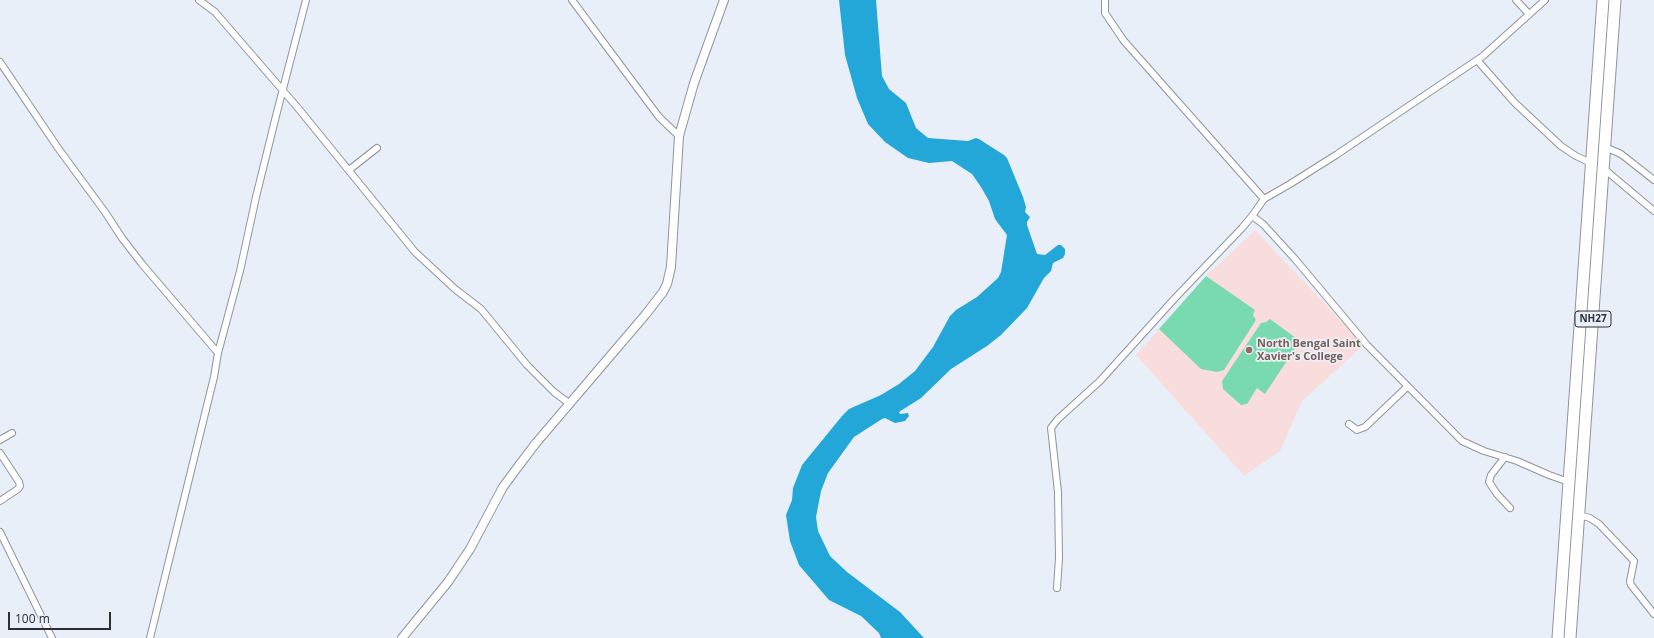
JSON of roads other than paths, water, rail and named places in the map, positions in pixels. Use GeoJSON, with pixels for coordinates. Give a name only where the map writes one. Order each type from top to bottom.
{"type":"FeatureCollection","features":[{"type":"Feature","properties":{"kind":"highway","name":"NH27"},"geometry":{"type":"LineString","coordinates":[[1558,638],[1603,0]]}},
{"type":"Feature","properties":{"kind":"highway","name":"NH27"},"geometry":{"type":"LineString","coordinates":[[1570,638],[1615,0]]}},
{"type":"Feature","properties":{"kind":"street"},"geometry":{"type":"LineString","coordinates":[[199,0],[214,12],[224,23],[327,141],[415,252],[455,289],[481,309],[527,365],[554,392],[570,404]]}},
{"type":"Feature","properties":{"kind":"street"},"geometry":{"type":"LineString","coordinates":[[150,638],[214,378],[218,353],[240,271],[258,189],[306,0]]}},
{"type":"Feature","properties":{"kind":"street"},"geometry":{"type":"LineString","coordinates":[[572,0],[659,117],[679,136]]}},
{"type":"Feature","properties":{"kind":"street"},"geometry":{"type":"LineString","coordinates":[[402,638],[448,582],[470,549],[503,487],[517,468],[536,443],[654,304],[667,284],[671,267],[679,136],[694,83],[724,0]]}},
{"type":"Feature","properties":{"kind":"street"},"geometry":{"type":"LineString","coordinates":[[1105,0],[1105,13],[1124,42],[1264,199]]}},
{"type":"Feature","properties":{"kind":"street"},"geometry":{"type":"LineString","coordinates":[[1516,0],[1529,14]]}},
{"type":"Feature","properties":{"kind":"street"},"geometry":{"type":"LineString","coordinates":[[1057,588],[1059,558],[1058,492],[1051,428],[1058,419],[1100,381],[1176,297],[1242,228],[1264,199],[1336,155],[1477,60],[1545,0]]}},
{"type":"Feature","properties":{"kind":"street"},"geometry":{"type":"LineString","coordinates":[[1477,60],[1515,103],[1561,146],[1576,156],[1591,163]]}},
{"type":"Feature","properties":{"kind":"street"},"geometry":{"type":"LineString","coordinates":[[0,62],[50,137],[122,238],[142,264],[218,353]]}},
{"type":"Feature","properties":{"kind":"street"},"geometry":{"type":"LineString","coordinates":[[1605,147],[1621,154],[1654,180]]}},
{"type":"Feature","properties":{"kind":"street"},"geometry":{"type":"LineString","coordinates":[[349,170],[378,148]]}},
{"type":"Feature","properties":{"kind":"street"},"geometry":{"type":"LineString","coordinates":[[1603,168],[1654,211]]}},
{"type":"Feature","properties":{"kind":"street"},"geometry":{"type":"LineString","coordinates":[[1252,216],[1263,224],[1295,259],[1367,345],[1462,441],[1484,451],[1505,457],[1569,482]]}},
{"type":"Feature","properties":{"kind":"street"},"geometry":{"type":"LineString","coordinates":[[1349,424],[1357,430],[1365,427],[1408,387]]}},
{"type":"Feature","properties":{"kind":"street"},"geometry":{"type":"LineString","coordinates":[[0,440],[12,433]]}},
{"type":"Feature","properties":{"kind":"street"},"geometry":{"type":"LineString","coordinates":[[0,453],[19,482],[20,486],[0,501]]}},
{"type":"Feature","properties":{"kind":"street"},"geometry":{"type":"LineString","coordinates":[[1505,457],[1491,475],[1489,482],[1510,508]]}},
{"type":"Feature","properties":{"kind":"street"},"geometry":{"type":"LineString","coordinates":[[1579,515],[1590,518],[1602,526],[1634,561],[1630,581],[1631,585],[1654,614]]}},
{"type":"Feature","properties":{"kind":"street"},"geometry":{"type":"LineString","coordinates":[[0,532],[52,638]]}},
{"type":"Feature","properties":{"kind":"water"},"geometry":{"type":"Polygon","coordinates":[[[839,0],[876,0],[882,76],[889,89],[906,103],[916,128],[928,138],[968,141],[976,138],[1004,155],[1007,158],[1023,197],[1026,207],[1025,212],[1030,217],[1027,225],[1037,254],[1045,255],[1058,245],[1061,245],[1065,249],[1063,258],[1053,263],[1051,271],[1044,278],[1027,308],[1001,335],[987,346],[951,369],[921,398],[899,412],[900,414],[908,413],[909,416],[905,421],[895,423],[885,418],[854,437],[828,473],[821,491],[816,517],[818,531],[830,556],[847,572],[900,612],[924,638],[881,638],[879,633],[861,616],[829,600],[799,565],[790,541],[786,515],[792,500],[793,488],[802,465],[842,416],[849,409],[881,395],[899,384],[915,371],[933,347],[950,316],[956,310],[977,297],[998,278],[1001,272],[1007,235],[995,219],[989,201],[972,174],[952,161],[929,163],[908,158],[885,142],[868,124],[857,98],[845,55],[839,0]]]}},
{"type":"Feature","properties":{"kind":"place","name":"North Bengal Saint Xavier's College"},"geometry":{"type":"Point","coordinates":[1249,350]}}]}
